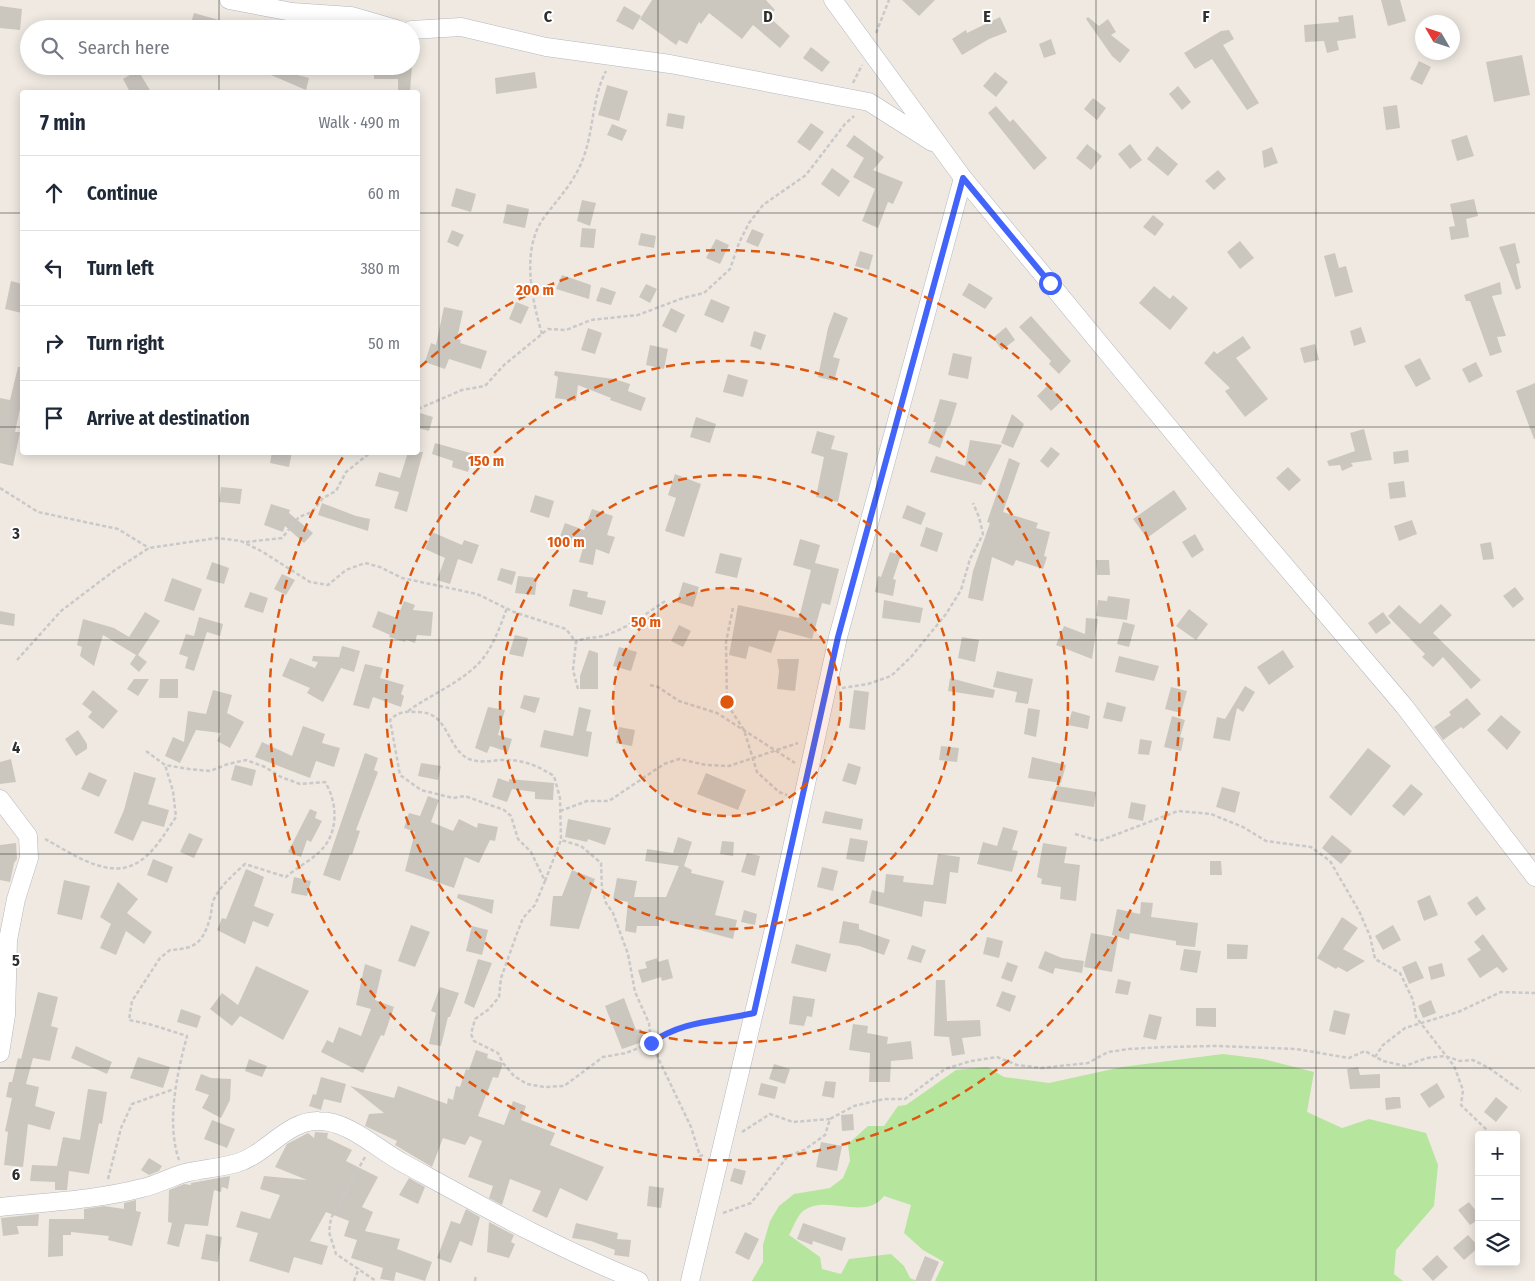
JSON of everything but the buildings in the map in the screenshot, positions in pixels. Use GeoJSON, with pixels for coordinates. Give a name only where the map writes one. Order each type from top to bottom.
{"type":"FeatureCollection","features":[{"type":"Feature","properties":{"kind":"street"},"geometry":{"type":"LineString","coordinates":[[229,0],[292,12],[351,16],[365,20]]}},
{"type":"Feature","properties":{"kind":"street"},"geometry":{"type":"LineString","coordinates":[[833,0],[963,178],[1224,494],[1404,706],[1535,877]]}},
{"type":"Feature","properties":{"kind":"street"},"geometry":{"type":"LineString","coordinates":[[420,29],[461,27],[546,47],[670,64],[869,102],[941,148]]}},
{"type":"Feature","properties":{"kind":"street"},"geometry":{"type":"LineString","coordinates":[[869,102],[890,78]]}},
{"type":"Feature","properties":{"kind":"street"},"geometry":{"type":"LineString","coordinates":[[690,1281],[754,1013],[838,637],[963,178]]}},
{"type":"Feature","properties":{"kind":"street"},"geometry":{"type":"LineString","coordinates":[[0,799],[24,828],[28,836],[29,858],[16,899],[8,940],[6,1015],[0,1053]]}},
{"type":"Feature","properties":{"kind":"street"},"geometry":{"type":"LineString","coordinates":[[0,1207],[104,1195],[143,1188],[183,1174],[237,1163],[256,1155],[289,1130],[306,1121],[321,1121],[337,1124],[373,1146],[528,1228],[604,1267],[639,1281]]}},
{"type":"Feature","properties":{"kind":"path"},"geometry":{"type":"LineString","coordinates":[[542,334],[529,279],[535,232],[574,181],[585,154],[598,86],[614,57]]}},
{"type":"Feature","properties":{"kind":"path"},"geometry":{"type":"LineString","coordinates":[[420,408],[462,390],[485,386],[504,365],[548,329],[566,330],[590,320],[638,314],[683,298],[704,293],[730,269],[746,230],[763,205],[806,175],[845,124],[869,102]]}},
{"type":"Feature","properties":{"kind":"path"},"geometry":{"type":"LineString","coordinates":[[17,660],[61,611],[116,570],[150,548],[217,538],[245,542],[282,538],[299,516],[312,512],[323,498],[336,491],[346,472],[367,455]]}},
{"type":"Feature","properties":{"kind":"path"},"geometry":{"type":"LineString","coordinates":[[0,488],[38,512],[118,529],[150,548]]}},
{"type":"Feature","properties":{"kind":"path"},"geometry":{"type":"LineString","coordinates":[[826,691],[868,684],[891,676],[911,657],[946,614],[961,590],[970,559],[983,534],[973,503]]}},
{"type":"Feature","properties":{"kind":"path"},"geometry":{"type":"LineString","coordinates":[[245,542],[310,582],[328,585],[346,570],[365,563],[380,567],[402,578],[477,594],[507,608],[566,629],[576,642],[574,670],[578,690]]}},
{"type":"Feature","properties":{"kind":"path"},"geometry":{"type":"LineString","coordinates":[[576,642],[585,637],[605,636],[667,600]]}},
{"type":"Feature","properties":{"kind":"path"},"geometry":{"type":"LineString","coordinates":[[507,608],[494,643],[477,666],[451,685],[426,698],[408,711],[396,714],[390,720],[400,775],[421,790],[453,798],[466,796],[504,810],[511,816],[518,840],[531,852],[545,881]]}},
{"type":"Feature","properties":{"kind":"path"},"geometry":{"type":"LineString","coordinates":[[732,608],[726,642],[727,704],[744,730],[757,772],[779,792],[802,801]]}},
{"type":"Feature","properties":{"kind":"path"},"geometry":{"type":"LineString","coordinates":[[650,685],[658,687],[679,701],[717,713],[777,750],[808,773]]}},
{"type":"Feature","properties":{"kind":"path"},"geometry":{"type":"LineString","coordinates":[[408,711],[430,714],[450,736],[453,746],[468,759],[488,762],[501,760],[533,764],[554,776],[560,798],[561,840],[535,905],[523,918],[501,978],[499,997],[489,1009],[475,1019],[471,1034],[474,1041],[498,1053],[503,1063],[514,1076],[527,1084],[544,1087],[564,1086],[603,1058],[626,1053],[651,1043],[667,1032],[698,1022],[719,1021],[754,1013]]}},
{"type":"Feature","properties":{"kind":"path"},"geometry":{"type":"LineString","coordinates":[[560,812],[587,802],[609,801],[664,764],[679,758],[706,765],[729,766],[797,744],[818,729]]}},
{"type":"Feature","properties":{"kind":"path"},"geometry":{"type":"LineString","coordinates":[[146,751],[165,765],[210,771],[246,760],[300,784],[325,782],[332,794],[335,816],[332,835],[323,849],[286,877],[264,868],[244,864],[226,881],[213,900],[210,918],[202,940],[188,949],[170,950],[156,965],[132,1001],[130,1020],[187,1036],[174,1089],[174,1146],[183,1174]]}},
{"type":"Feature","properties":{"kind":"path"},"geometry":{"type":"LineString","coordinates":[[24,828],[107,868],[135,864],[153,848],[176,817],[173,791],[165,765]]}},
{"type":"Feature","properties":{"kind":"path"},"geometry":{"type":"LineString","coordinates":[[1075,834],[1099,842],[1178,811],[1211,814],[1243,827],[1266,841],[1310,846],[1330,861],[1359,911],[1370,936],[1375,959],[1400,973],[1413,1000],[1416,1017],[1454,1066],[1463,1090],[1461,1105],[1487,1130]]}},
{"type":"Feature","properties":{"kind":"path"},"geometry":{"type":"LineString","coordinates":[[561,840],[581,846],[601,863],[602,889],[628,954],[635,992],[648,1023],[651,1043],[687,1118],[700,1156],[722,1146],[770,1114],[793,1122],[830,1119],[854,1106],[884,1099],[905,1099],[945,1068],[997,1057],[1017,1065],[1040,1068],[1088,1063],[1108,1052],[1129,1049],[1216,1046],[1296,1049],[1348,1058],[1365,1051],[1383,1061],[1405,1066],[1427,1058],[1445,1056],[1460,1060],[1473,1060],[1489,1068],[1521,1091]]}},
{"type":"Feature","properties":{"kind":"path"},"geometry":{"type":"LineString","coordinates":[[1375,1057],[1383,1045],[1404,1028],[1458,1012],[1501,992],[1535,993]]}},
{"type":"Feature","properties":{"kind":"path"},"geometry":{"type":"LineString","coordinates":[[104,1195],[121,1128],[132,1104],[174,1089]]}},
{"type":"Feature","properties":{"kind":"path"},"geometry":{"type":"LineString","coordinates":[[705,1217],[750,1203],[788,1156],[804,1150],[825,1135],[830,1119]]}},
{"type":"Feature","properties":{"kind":"path"},"geometry":{"type":"LineString","coordinates":[[373,1146],[335,1208],[329,1232],[336,1254],[376,1281]]}},
{"type":"Feature","properties":{"kind":"path"},"geometry":{"type":"LineString","coordinates":[[354,1281],[359,1268]]}},
{"type":"Feature","properties":{"kind":"path"},"geometry":{"type":"LineString","coordinates":[[475,1281],[476,1274]]}},
{"type":"Feature","properties":{"kind":"green space"},"geometry":{"type":"Polygon","coordinates":[[[1223,1054],[1263,1059],[1314,1072],[1307,1112],[1342,1128],[1369,1119],[1426,1133],[1438,1165],[1434,1206],[1396,1250],[1394,1274],[1403,1281],[935,1281],[944,1262],[923,1250],[904,1233],[911,1205],[884,1196],[876,1203],[867,1207],[813,1206],[801,1213],[789,1235],[820,1257],[822,1269],[841,1274],[849,1259],[891,1254],[904,1266],[910,1278],[917,1281],[752,1281],[763,1262],[763,1245],[770,1221],[779,1206],[794,1194],[830,1188],[843,1178],[850,1161],[848,1144],[868,1126],[884,1126],[898,1106],[906,1105],[956,1070],[987,1067],[1004,1077],[1049,1083],[1122,1067],[1223,1054]]]}},
{"type":"Feature","properties":{"kind":"route"},"geometry":{"type":"LineString","coordinates":[[651,1043],[667,1032],[698,1022],[719,1021],[754,1013],[838,637],[963,178],[1050,283]]}}]}
